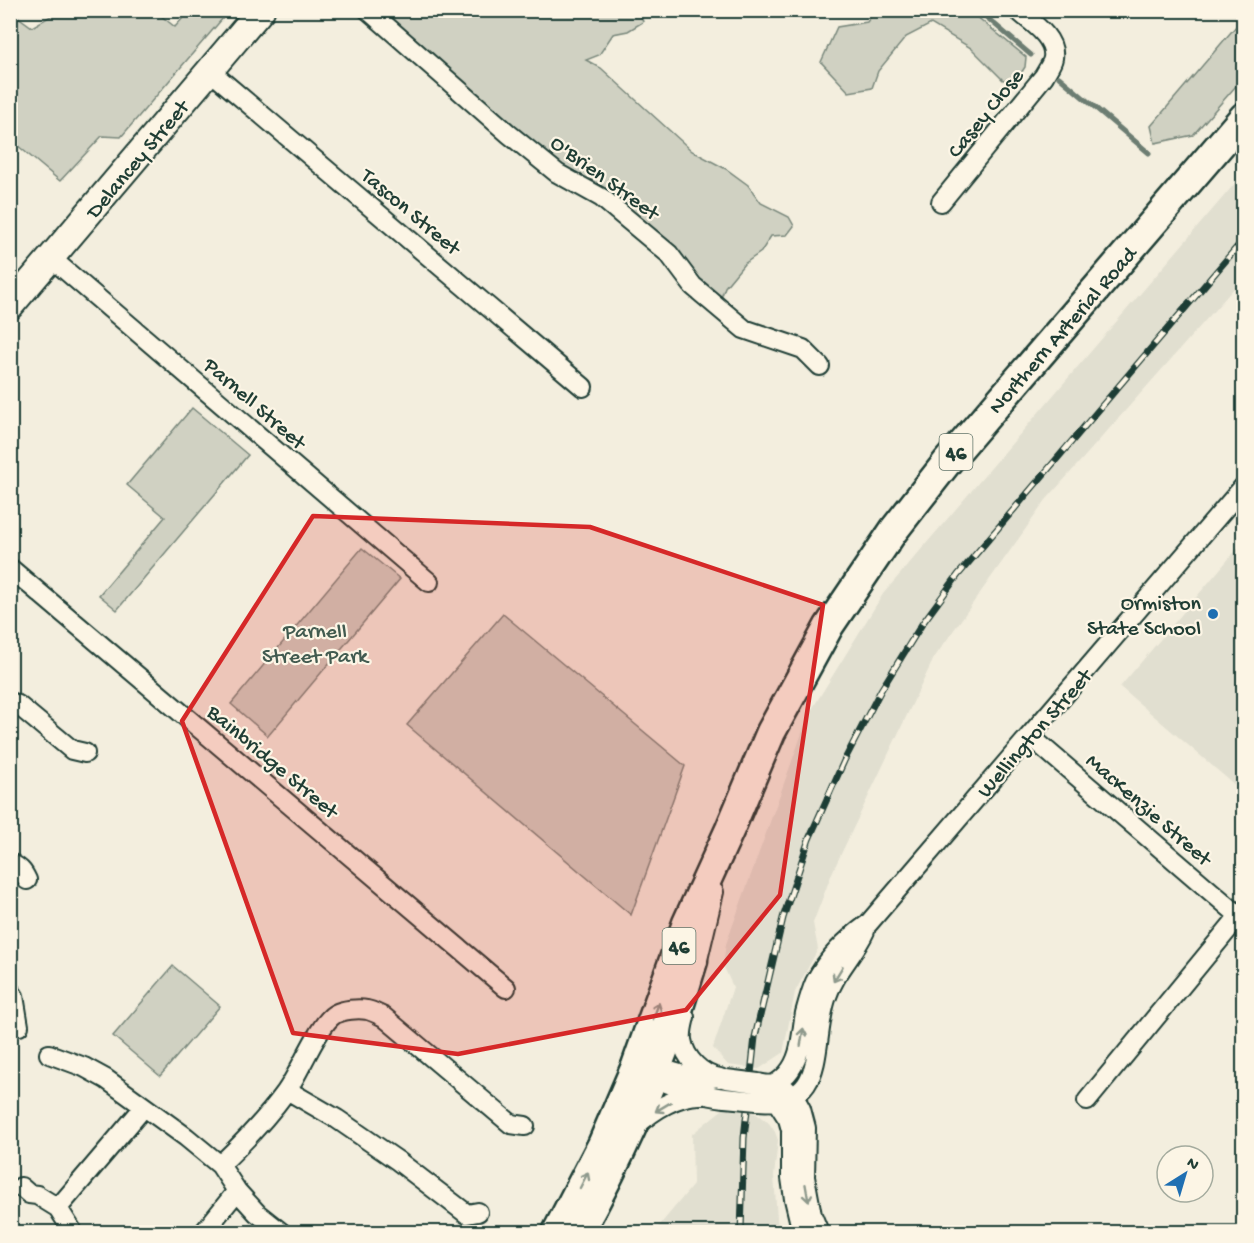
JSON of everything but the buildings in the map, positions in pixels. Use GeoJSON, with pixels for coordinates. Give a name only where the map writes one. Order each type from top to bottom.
{"type":"FeatureCollection","features":[{"type":"Feature","properties":{"kind":"main road","name":"Delancey Street"},"geometry":{"type":"LineString","coordinates":[[10,306],[261,10]]}},
{"type":"Feature","properties":{"kind":"main road","name":"Northern Arterial Road"},"geometry":{"type":"LineString","coordinates":[[579,1233],[630,1132],[687,923],[771,732],[829,626],[894,530],[948,461],[1244,117]]}},
{"type":"Feature","properties":{"kind":"main road","name":"Northern Arterial Road"},"geometry":{"type":"LineString","coordinates":[[648,1071],[672,1026],[714,892],[730,829]]}},
{"type":"Feature","properties":{"kind":"main road","name":"46"},"geometry":{"type":"LineString","coordinates":[[557,1233],[602,1145],[648,1071]]}},
{"type":"Feature","properties":{"kind":"street","name":"O'Brien Street"},"geometry":{"type":"LineString","coordinates":[[368,10],[557,173],[602,198],[669,254],[693,286],[744,329],[802,350],[820,366]]}},
{"type":"Feature","properties":{"kind":"street","name":"Casey Close"},"geometry":{"type":"LineString","coordinates":[[941,202],[1044,76],[1053,59],[1052,47],[1047,36],[1017,10]]}},
{"type":"Feature","properties":{"kind":"street","name":"Tascon Street"},"geometry":{"type":"LineString","coordinates":[[210,71],[583,387]]}},
{"type":"Feature","properties":{"kind":"street","name":"Parnell Street"},"geometry":{"type":"LineString","coordinates":[[51,258],[429,582]]}},
{"type":"Feature","properties":{"kind":"street","name":"Wellington Street"},"geometry":{"type":"LineString","coordinates":[[778,1082],[789,1071],[799,1053],[805,1013],[819,974],[839,948],[868,924],[1244,486]]}},
{"type":"Feature","properties":{"kind":"street","name":"Bainbridge Street"},"geometry":{"type":"LineString","coordinates":[[10,568],[507,988]]}},
{"type":"Feature","properties":{"kind":"street"},"geometry":{"type":"LineString","coordinates":[[10,702],[18,705],[72,750],[85,753]]}},
{"type":"Feature","properties":{"kind":"street","name":"MacKenzie Street"},"geometry":{"type":"LineString","coordinates":[[1030,736],[1241,918],[1087,1101]]}},
{"type":"Feature","properties":{"kind":"street"},"geometry":{"type":"LineString","coordinates":[[10,863],[24,872],[27,880]]}},
{"type":"Feature","properties":{"kind":"street"},"geometry":{"type":"LineString","coordinates":[[714,892],[682,1032],[684,1048],[694,1064],[713,1077],[758,1083],[778,1082],[785,1099],[791,1130],[791,1178],[794,1199],[800,1224],[805,1233]]}},
{"type":"Feature","properties":{"kind":"street","name":"Wellington Street"},"geometry":{"type":"LineString","coordinates":[[785,1099],[804,1087],[811,1077],[826,998],[868,924]]}},
{"type":"Feature","properties":{"kind":"street"},"geometry":{"type":"LineString","coordinates":[[10,991],[14,996],[19,1026]]}},
{"type":"Feature","properties":{"kind":"street"},"geometry":{"type":"LineString","coordinates":[[220,1165],[253,1132],[287,1090],[324,1025],[335,1014],[348,1010],[366,1010],[384,1017],[512,1124],[525,1126]]}},
{"type":"Feature","properties":{"kind":"street"},"geometry":{"type":"LineString","coordinates":[[49,1054],[84,1067],[106,1079],[186,1137],[220,1165],[237,1191],[257,1213],[281,1233]]}},
{"type":"Feature","properties":{"kind":"street"},"geometry":{"type":"LineString","coordinates":[[648,1071],[666,1070],[690,1077],[723,1078]]}},
{"type":"Feature","properties":{"kind":"street"},"geometry":{"type":"LineString","coordinates":[[648,1071],[678,1088],[703,1095],[757,1101],[785,1099],[801,1109],[807,1140],[804,1161],[805,1178],[812,1215],[819,1233]]}},
{"type":"Feature","properties":{"kind":"street"},"geometry":{"type":"LineString","coordinates":[[287,1090],[338,1119],[466,1214],[478,1212]]}},
{"type":"Feature","properties":{"kind":"street"},"geometry":{"type":"LineString","coordinates":[[630,1132],[642,1120],[669,1103],[682,1098],[703,1095]]}},
{"type":"Feature","properties":{"kind":"street"},"geometry":{"type":"LineString","coordinates":[[58,1208],[144,1107]]}},
{"type":"Feature","properties":{"kind":"street"},"geometry":{"type":"LineString","coordinates":[[21,1187],[29,1194],[37,1195],[58,1208],[73,1233]]}},
{"type":"Feature","properties":{"kind":"street"},"geometry":{"type":"LineString","coordinates":[[204,1233],[237,1191]]}},
{"type":"Feature","properties":{"kind":"highlighted area"},"geometry":{"type":"Polygon","coordinates":[[[313,516],[590,527],[823,605],[780,895],[686,1010],[458,1054],[293,1033],[182,721],[313,516]]]}},
{"type":"Feature","properties":{"kind":"shaded area"},"geometry":{"type":"Polygon","coordinates":[[[1243,174],[1243,278],[1046,500],[934,658],[832,873],[813,923],[818,949],[795,992],[783,1053],[759,1069],[728,1065],[713,1048],[733,987],[723,965],[726,944],[809,714],[883,594],[1243,174]]]}},
{"type":"Feature","properties":{"kind":"shaded area","name":"Ormiston State School"},"geometry":{"type":"Polygon","coordinates":[[[1243,542],[1243,792],[1120,687],[1243,542]]]}},
{"type":"Feature","properties":{"kind":"shaded area"},"geometry":{"type":"Polygon","coordinates":[[[723,1109],[755,1113],[769,1123],[775,1132],[778,1140],[774,1176],[778,1232],[654,1232],[693,1185],[692,1134],[723,1109]]]}},
{"type":"Feature","properties":{"kind":"green space"},"geometry":{"type":"Polygon","coordinates":[[[10,11],[32,27],[57,11],[155,11],[175,27],[189,11],[229,11],[121,137],[102,136],[60,181],[11,140],[10,11]]]}},
{"type":"Feature","properties":{"kind":"green space"},"geometry":{"type":"Polygon","coordinates":[[[382,11],[640,11],[643,22],[628,31],[613,34],[599,55],[586,60],[601,68],[692,151],[726,169],[748,185],[761,203],[789,217],[794,226],[787,235],[771,236],[761,252],[744,264],[725,287],[721,298],[702,286],[562,168],[382,11]]]}},
{"type":"Feature","properties":{"kind":"green space"},"geometry":{"type":"Polygon","coordinates":[[[875,11],[970,11],[1026,57],[1025,67],[1018,78],[1003,80],[971,48],[931,24],[906,37],[878,71],[872,88],[849,92],[821,62],[837,27],[867,22],[875,11]]]}},
{"type":"Feature","properties":{"kind":"green space"},"geometry":{"type":"Polygon","coordinates":[[[1243,18],[1243,78],[1193,135],[1155,143],[1151,126],[1243,18]]]}},
{"type":"Feature","properties":{"kind":"green space"},"geometry":{"type":"Polygon","coordinates":[[[192,408],[248,455],[117,610],[99,595],[165,517],[127,485],[192,408]]]}},
{"type":"Feature","properties":{"kind":"green space","name":"Parnell Street Park"},"geometry":{"type":"Polygon","coordinates":[[[362,548],[400,579],[268,736],[231,704],[362,548]]]}},
{"type":"Feature","properties":{"kind":"green space"},"geometry":{"type":"Polygon","coordinates":[[[503,614],[685,766],[631,915],[407,725],[503,614]]]}},
{"type":"Feature","properties":{"kind":"green space"},"geometry":{"type":"Polygon","coordinates":[[[173,966],[220,1006],[160,1076],[113,1036],[173,966]]]}},
{"type":"Feature","properties":{"kind":"waterway"},"geometry":{"type":"LineString","coordinates":[[978,10],[1031,55]]}},
{"type":"Feature","properties":{"kind":"waterway"},"geometry":{"type":"LineString","coordinates":[[1059,77],[1149,153]]}},
{"type":"Feature","properties":{"kind":"railway"},"geometry":{"type":"LineString","coordinates":[[741,1232],[744,1138],[755,1037],[783,918],[809,839],[844,761],[881,690],[922,624],[958,575],[1244,239]]}},
{"type":"Feature","properties":{"kind":"place","name":"Ormiston State School"},"geometry":{"type":"Point","coordinates":[1213,614]}}]}
